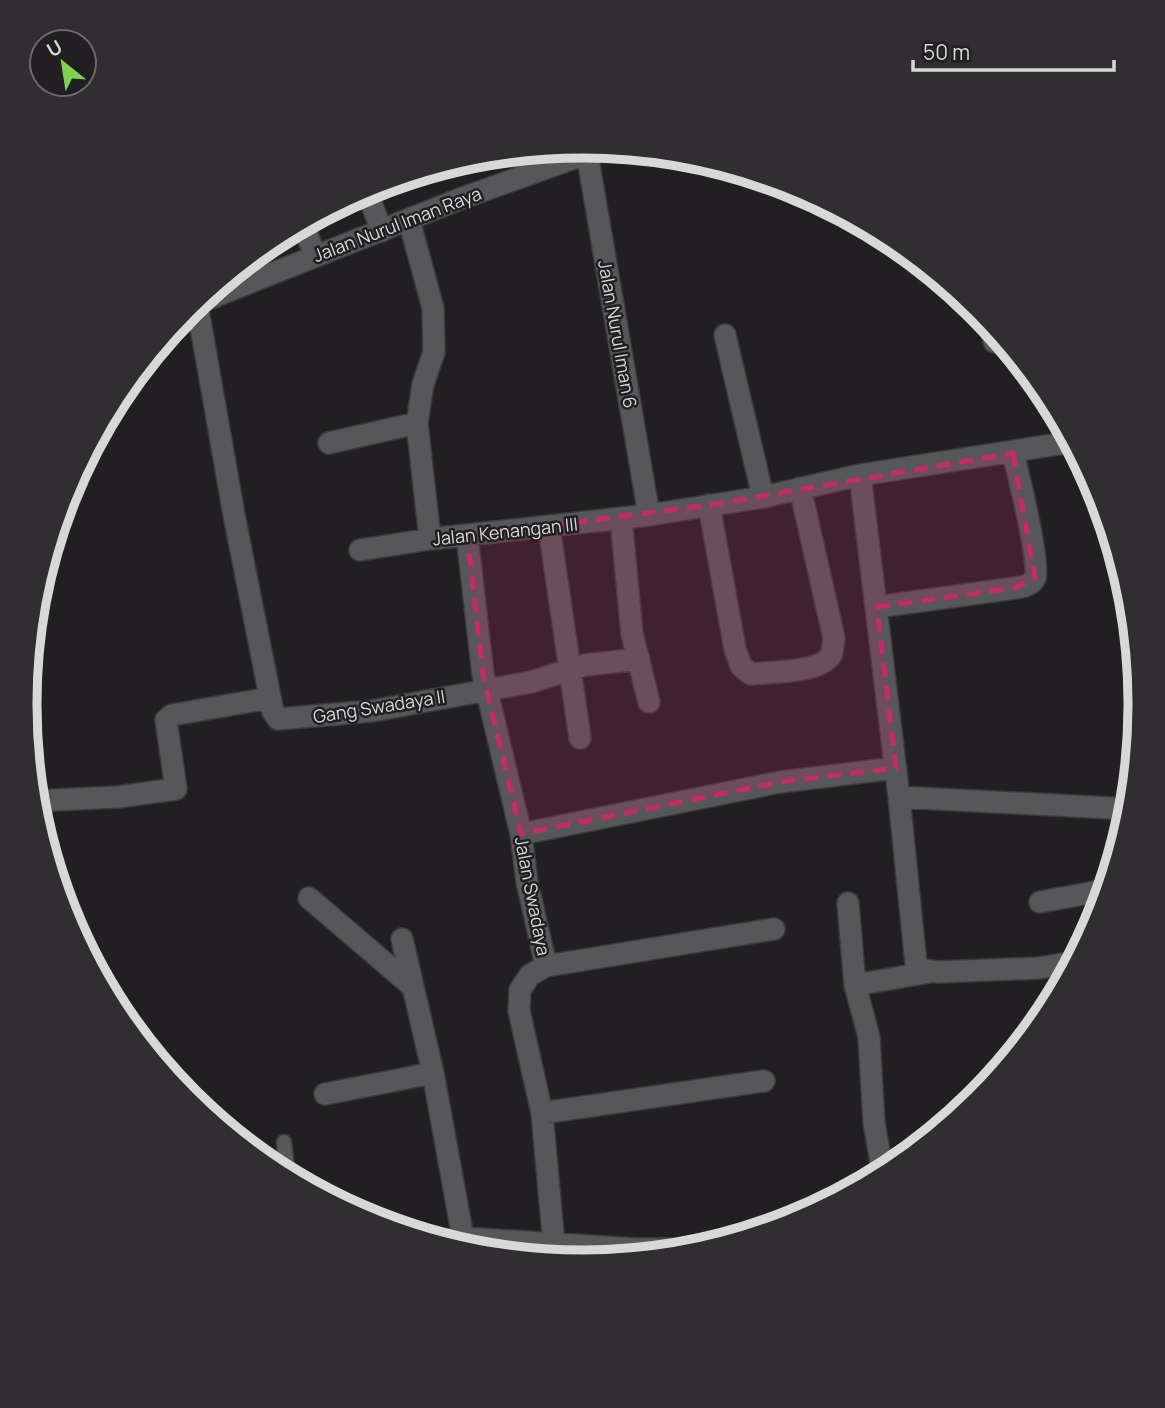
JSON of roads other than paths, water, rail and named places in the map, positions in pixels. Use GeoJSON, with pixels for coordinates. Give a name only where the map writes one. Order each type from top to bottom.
{"type":"FeatureCollection","features":[{"type":"Feature","properties":{"kind":"street","name":"Jalan Nurul Iman 6"},"geometry":{"type":"LineString","coordinates":[[596,158],[649,515]]}},
{"type":"Feature","properties":{"kind":"street","name":"Jalan Nurul Iman Raya"},"geometry":{"type":"LineString","coordinates":[[226,292],[409,220],[538,160]]}},
{"type":"Feature","properties":{"kind":"street"},"geometry":{"type":"LineString","coordinates":[[371,202],[382,231]]}},
{"type":"Feature","properties":{"kind":"street"},"geometry":{"type":"LineString","coordinates":[[409,220],[433,308],[434,352],[423,384],[416,423],[430,539]]}},
{"type":"Feature","properties":{"kind":"street"},"geometry":{"type":"LineString","coordinates":[[306,233],[315,256]]}},
{"type":"Feature","properties":{"kind":"street"},"geometry":{"type":"LineString","coordinates":[[45,800],[117,797],[176,789],[166,720],[172,715],[270,698],[198,318]]}},
{"type":"Feature","properties":{"kind":"street"},"geometry":{"type":"LineString","coordinates":[[724,335],[763,497]]}},
{"type":"Feature","properties":{"kind":"street"},"geometry":{"type":"LineString","coordinates":[[329,443],[416,423]]}},
{"type":"Feature","properties":{"kind":"street","name":"Jalan Kenangan III"},"geometry":{"type":"LineString","coordinates":[[360,550],[430,539],[649,515],[763,497],[860,475],[1062,444]]}},
{"type":"Feature","properties":{"kind":"street"},"geometry":{"type":"LineString","coordinates":[[877,607],[1015,588],[1031,583],[1035,578],[1035,559],[1013,453]]}},
{"type":"Feature","properties":{"kind":"street"},"geometry":{"type":"LineString","coordinates":[[860,475],[896,768],[914,960],[919,968],[930,972]]}},
{"type":"Feature","properties":{"kind":"street"},"geometry":{"type":"LineString","coordinates":[[709,505],[735,649],[741,666],[751,674],[808,668],[831,655],[834,638],[800,488]]}},
{"type":"Feature","properties":{"kind":"street"},"geometry":{"type":"LineString","coordinates":[[621,518],[632,634],[649,702]]}},
{"type":"Feature","properties":{"kind":"street"},"geometry":{"type":"LineString","coordinates":[[549,527],[580,737]]}},
{"type":"Feature","properties":{"kind":"street","name":"Jalan Swadaya"},"geometry":{"type":"LineString","coordinates":[[467,536],[487,689],[521,834],[527,882],[546,966],[530,975],[520,990],[519,1011],[542,1113],[554,1245]]}},
{"type":"Feature","properties":{"kind":"street"},"geometry":{"type":"LineString","coordinates":[[487,689],[531,682],[585,665],[639,659]]}},
{"type":"Feature","properties":{"kind":"street","name":"Gang Swadaya II"},"geometry":{"type":"LineString","coordinates":[[270,698],[278,719],[362,712],[487,689]]}},
{"type":"Feature","properties":{"kind":"street"},"geometry":{"type":"LineString","coordinates":[[521,834],[780,782],[896,768]]}},
{"type":"Feature","properties":{"kind":"street"},"geometry":{"type":"LineString","coordinates":[[899,797],[1117,813]]}},
{"type":"Feature","properties":{"kind":"street"},"geometry":{"type":"LineString","coordinates":[[1040,902],[1094,892]]}},
{"type":"Feature","properties":{"kind":"street"},"geometry":{"type":"LineString","coordinates":[[309,898],[414,987]]}},
{"type":"Feature","properties":{"kind":"street"},"geometry":{"type":"LineString","coordinates":[[848,903],[855,985],[869,1037],[874,1123],[881,1161]]}},
{"type":"Feature","properties":{"kind":"street"},"geometry":{"type":"LineString","coordinates":[[546,966],[774,929]]}},
{"type":"Feature","properties":{"kind":"street"},"geometry":{"type":"LineString","coordinates":[[402,939],[433,1073],[463,1236]]}},
{"type":"Feature","properties":{"kind":"street"},"geometry":{"type":"LineString","coordinates":[[855,985],[930,972],[1040,968],[1062,964]]}},
{"type":"Feature","properties":{"kind":"street"},"geometry":{"type":"LineString","coordinates":[[325,1094],[433,1073]]}},
{"type":"Feature","properties":{"kind":"street"},"geometry":{"type":"LineString","coordinates":[[542,1113],[764,1081]]}},
{"type":"Feature","properties":{"kind":"street"},"geometry":{"type":"LineString","coordinates":[[508,1244],[600,1249]]}},
{"type":"Feature","properties":{"kind":"lane"},"geometry":{"type":"LineString","coordinates":[[284,1142],[286,1163]]}}]}
